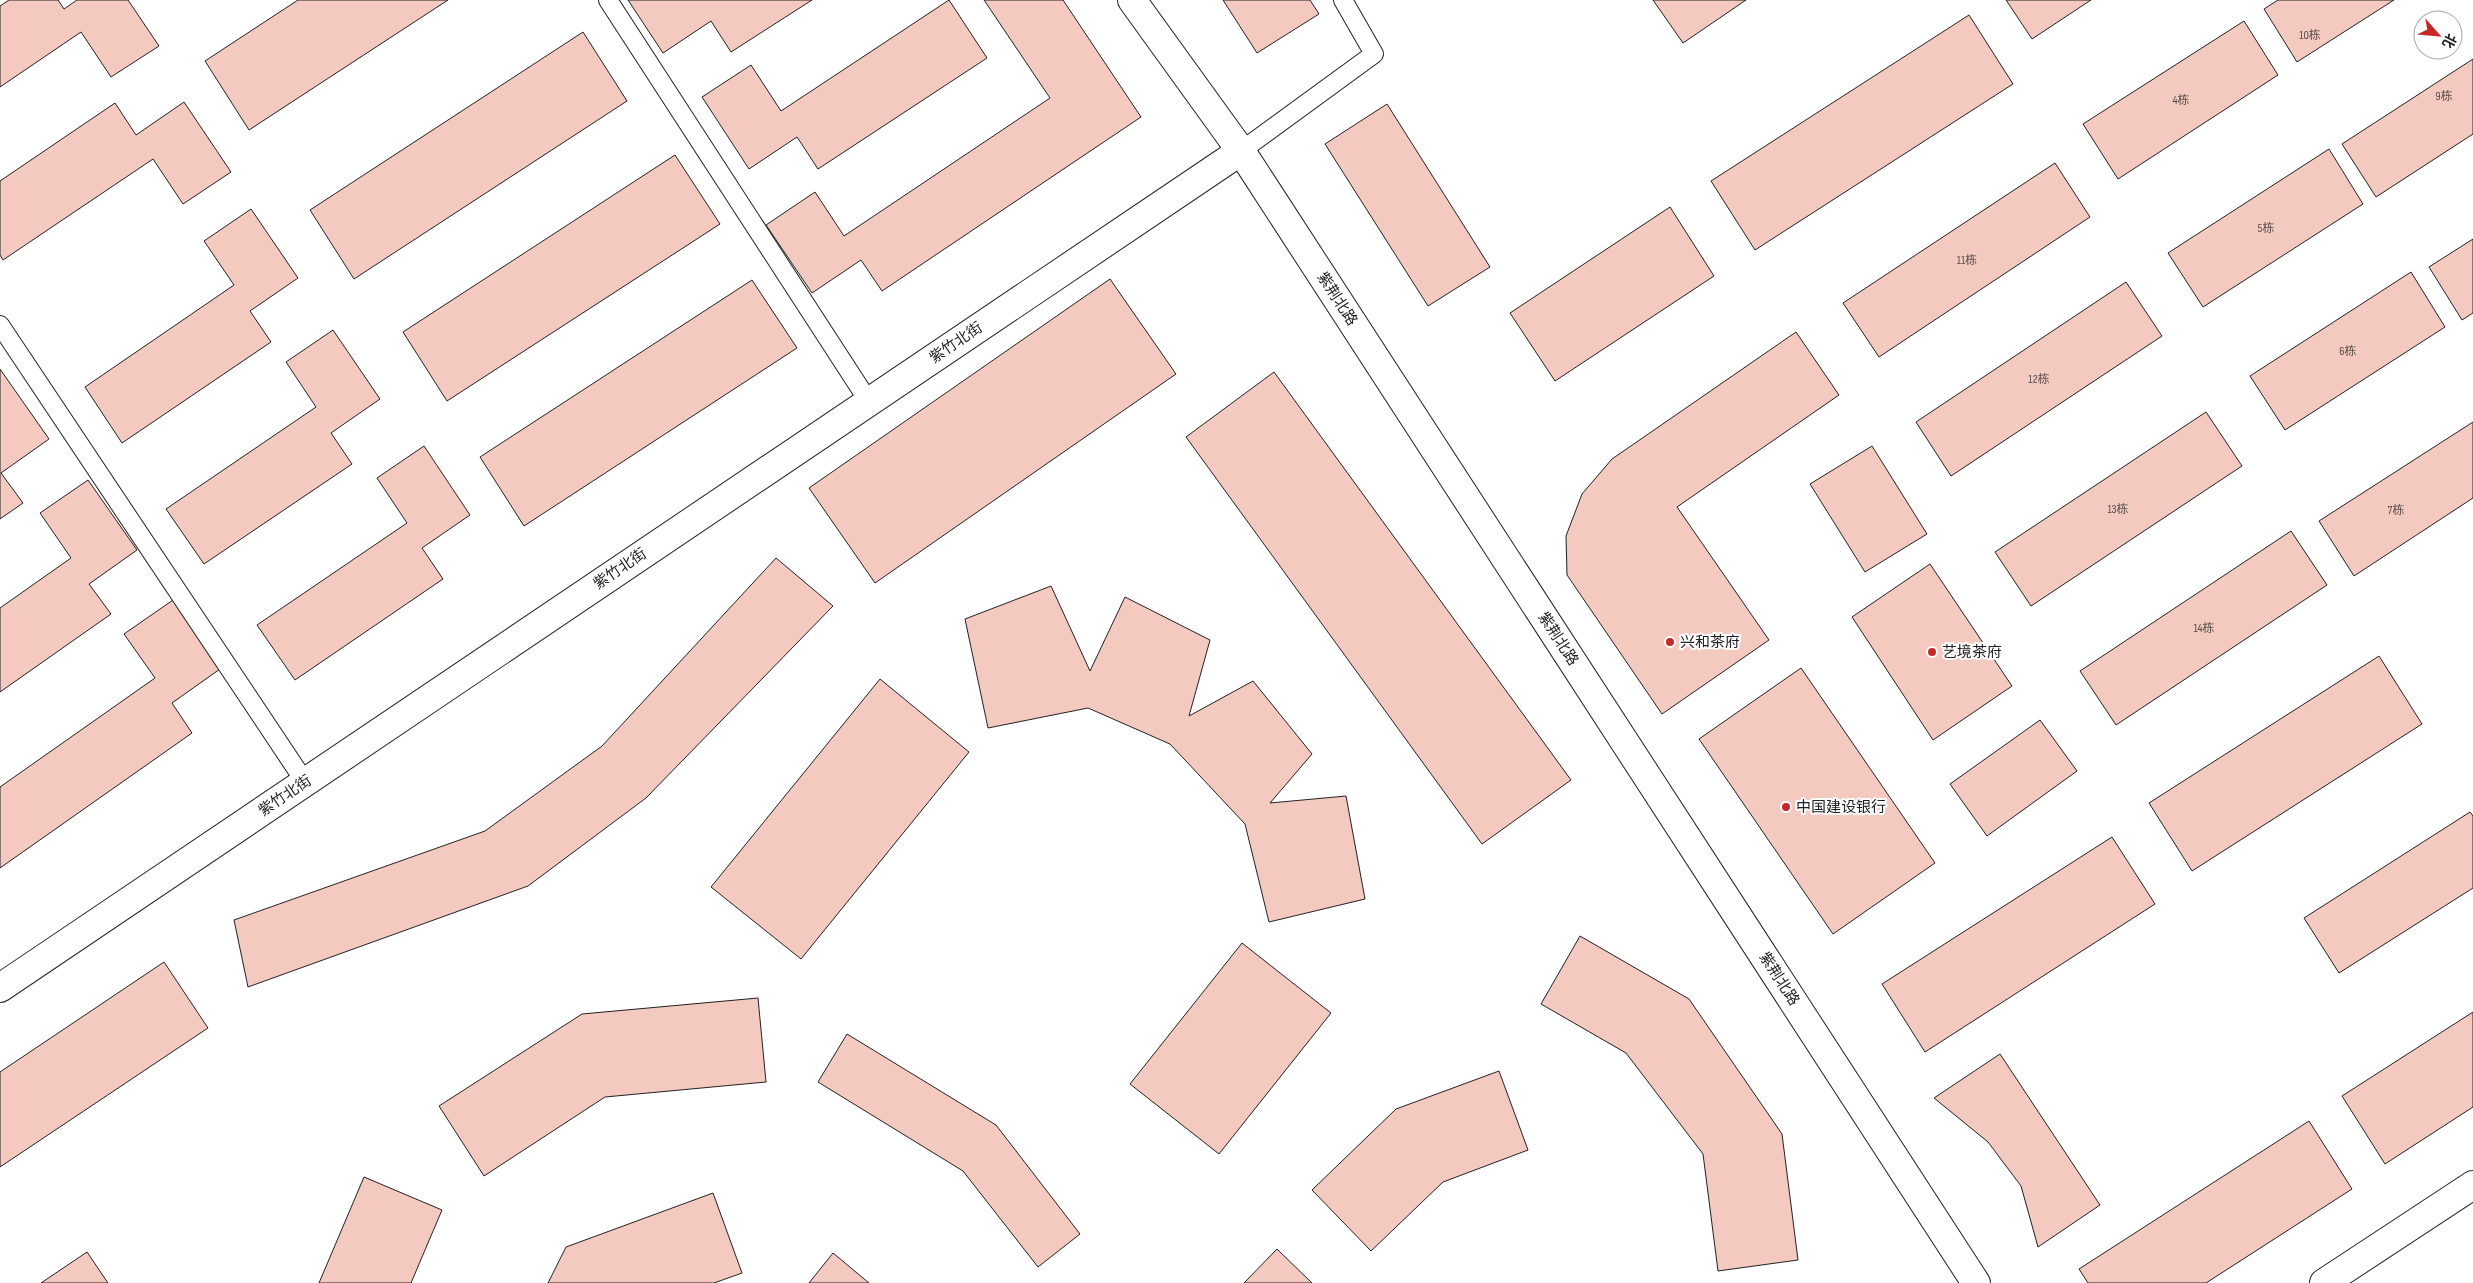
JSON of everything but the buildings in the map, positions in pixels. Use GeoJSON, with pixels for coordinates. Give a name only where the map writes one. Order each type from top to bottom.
{"type":"FeatureCollection","features":[{"type":"Feature","properties":{"kind":"street","name":"紫荆北路"},"geometry":{"type":"LineString","coordinates":[[1132,0],[1241,151],[1976,1283]]}},
{"type":"Feature","properties":{"kind":"street","name":"紫竹北街"},"geometry":{"type":"LineString","coordinates":[[0,988],[1241,151]]}},
{"type":"Feature","properties":{"kind":"street"},"geometry":{"type":"LineString","coordinates":[[2324,1283],[2473,1185]]}},
{"type":"Feature","properties":{"kind":"lane"},"geometry":{"type":"LineString","coordinates":[[608,0],[869,402]]}},
{"type":"Feature","properties":{"kind":"lane"},"geometry":{"type":"LineString","coordinates":[[1241,151],[1374,54],[1343,0]]}},
{"type":"Feature","properties":{"kind":"lane"},"geometry":{"type":"LineString","coordinates":[[0,325],[305,782]]}},
{"type":"Feature","properties":{"kind":"place","name":"兴和茶府"},"geometry":{"type":"Point","coordinates":[1670,642]}},
{"type":"Feature","properties":{"kind":"place","name":"艺境茶府"},"geometry":{"type":"Point","coordinates":[1932,652]}},
{"type":"Feature","properties":{"kind":"place","name":"中国建设银行"},"geometry":{"type":"Point","coordinates":[1786,807]}}]}
